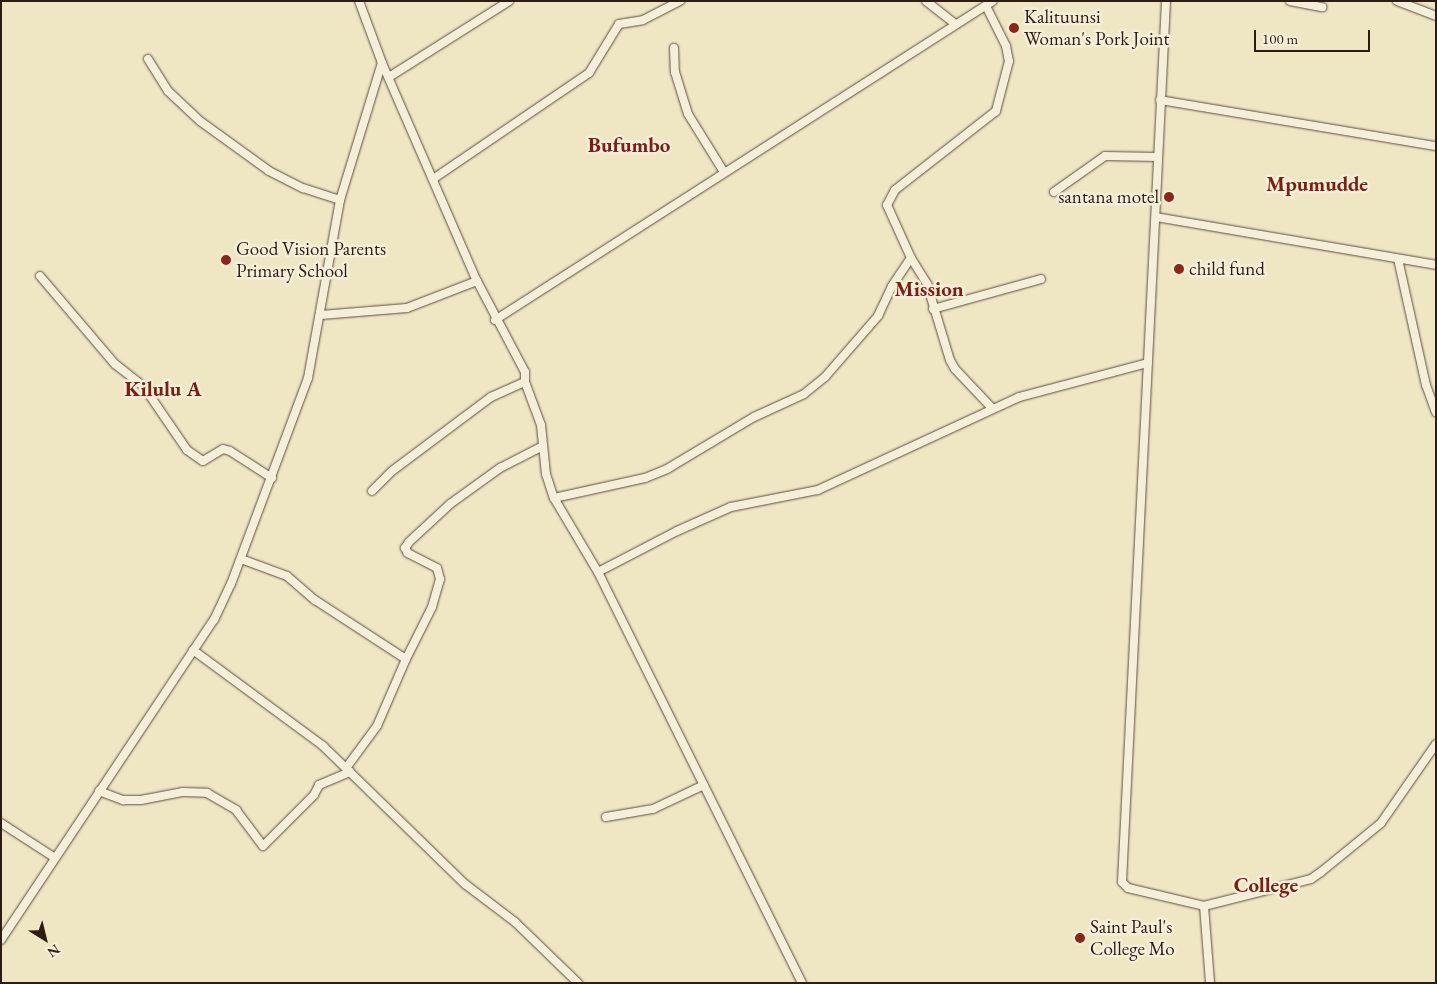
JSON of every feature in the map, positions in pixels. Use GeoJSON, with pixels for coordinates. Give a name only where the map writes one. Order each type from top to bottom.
{"type":"FeatureCollection","features":[{"type":"Feature","properties":{"kind":"street"},"geometry":{"type":"LineString","coordinates":[[359,1],[382,63],[477,281],[495,320],[521,364],[524,382],[535,406],[543,446],[546,474],[554,498],[598,572],[802,983]]}},
{"type":"Feature","properties":{"kind":"street"},"geometry":{"type":"LineString","coordinates":[[389,77],[508,1]]}},
{"type":"Feature","properties":{"kind":"street"},"geometry":{"type":"LineString","coordinates":[[433,179],[589,73],[619,24],[643,20],[680,1]]}},
{"type":"Feature","properties":{"kind":"street"},"geometry":{"type":"LineString","coordinates":[[926,1],[955,24]]}},
{"type":"Feature","properties":{"kind":"street"},"geometry":{"type":"LineString","coordinates":[[495,320],[993,1]]}},
{"type":"Feature","properties":{"kind":"street"},"geometry":{"type":"LineString","coordinates":[[1166,1],[1122,882],[1128,888],[1204,906],[1311,879],[1381,823],[1436,744]]}},
{"type":"Feature","properties":{"kind":"street"},"geometry":{"type":"LineString","coordinates":[[1290,1],[1322,7]]}},
{"type":"Feature","properties":{"kind":"street"},"geometry":{"type":"LineString","coordinates":[[1397,1],[1436,16]]}},
{"type":"Feature","properties":{"kind":"street"},"geometry":{"type":"LineString","coordinates":[[986,6],[1006,46],[1009,62],[996,111],[988,121],[894,190],[888,205],[911,258],[926,284],[955,370],[992,408]]}},
{"type":"Feature","properties":{"kind":"street"},"geometry":{"type":"LineString","coordinates":[[674,48],[675,72],[688,114],[724,172]]}},
{"type":"Feature","properties":{"kind":"street"},"geometry":{"type":"LineString","coordinates":[[148,59],[168,91],[200,121],[269,171],[303,188],[340,200]]}},
{"type":"Feature","properties":{"kind":"street"},"geometry":{"type":"LineString","coordinates":[[1,940],[214,620],[241,559],[308,378],[322,315],[340,200],[382,63]]}},
{"type":"Feature","properties":{"kind":"street"},"geometry":{"type":"LineString","coordinates":[[1160,100],[1436,146]]}},
{"type":"Feature","properties":{"kind":"street"},"geometry":{"type":"LineString","coordinates":[[1054,192],[1105,156],[1158,157]]}},
{"type":"Feature","properties":{"kind":"street"},"geometry":{"type":"LineString","coordinates":[[1156,217],[1436,265]]}},
{"type":"Feature","properties":{"kind":"street"},"geometry":{"type":"LineString","coordinates":[[554,498],[645,478],[668,469],[754,417],[804,394],[825,377],[878,316],[892,286],[911,258]]}},
{"type":"Feature","properties":{"kind":"street"},"geometry":{"type":"LineString","coordinates":[[1398,259],[1426,385],[1436,412]]}},
{"type":"Feature","properties":{"kind":"street"},"geometry":{"type":"LineString","coordinates":[[40,276],[115,364],[144,387],[187,450],[203,461],[223,449],[230,451],[272,478]]}},
{"type":"Feature","properties":{"kind":"street"},"geometry":{"type":"LineString","coordinates":[[933,309],[1041,280]]}},
{"type":"Feature","properties":{"kind":"street"},"geometry":{"type":"LineString","coordinates":[[322,315],[407,308],[477,281]]}},
{"type":"Feature","properties":{"kind":"street"},"geometry":{"type":"LineString","coordinates":[[598,572],[677,531],[731,507],[818,490],[857,474],[992,408],[1019,397],[1148,363]]}},
{"type":"Feature","properties":{"kind":"street"},"geometry":{"type":"LineString","coordinates":[[372,491],[392,471],[491,397],[524,382]]}},
{"type":"Feature","properties":{"kind":"street"},"geometry":{"type":"LineString","coordinates":[[99,791],[132,800],[195,791],[207,793],[236,810],[263,846],[314,795],[318,786],[348,770],[377,726],[406,659],[432,607],[440,579],[437,568],[408,553],[405,548],[409,542],[450,504],[500,468],[543,446]]}},
{"type":"Feature","properties":{"kind":"street"},"geometry":{"type":"LineString","coordinates":[[241,559],[287,576],[315,600],[406,659]]}},
{"type":"Feature","properties":{"kind":"street"},"geometry":{"type":"LineString","coordinates":[[193,650],[277,710],[348,770],[465,884],[515,922],[578,983]]}},
{"type":"Feature","properties":{"kind":"street"},"geometry":{"type":"LineString","coordinates":[[606,817],[653,808],[704,784]]}},
{"type":"Feature","properties":{"kind":"street"},"geometry":{"type":"LineString","coordinates":[[1,823],[55,858]]}},
{"type":"Feature","properties":{"kind":"street"},"geometry":{"type":"LineString","coordinates":[[1204,906],[1210,983]]}},
{"type":"Feature","properties":{"kind":"place","name":"Kalituunsi Woman's Pork Joint"},"geometry":{"type":"Point","coordinates":[1014,28]}},
{"type":"Feature","properties":{"kind":"place","name":"santana motel"},"geometry":{"type":"Point","coordinates":[1169,197]}},
{"type":"Feature","properties":{"kind":"place","name":"Good Vision Parents Primary School"},"geometry":{"type":"Point","coordinates":[226,260]}},
{"type":"Feature","properties":{"kind":"place","name":"child fund"},"geometry":{"type":"Point","coordinates":[1179,269]}},
{"type":"Feature","properties":{"kind":"place","name":"Saint Paul's College Mo"},"geometry":{"type":"Point","coordinates":[1080,938]}},
{"type":"Feature","properties":{"kind":"district","name":"Bufumbo"},"geometry":{"type":"Point","coordinates":[629,145]}},
{"type":"Feature","properties":{"kind":"district","name":"Mpumudde"},"geometry":{"type":"Point","coordinates":[1317,184]}},
{"type":"Feature","properties":{"kind":"district","name":"Mission"},"geometry":{"type":"Point","coordinates":[929,289]}},
{"type":"Feature","properties":{"kind":"district","name":"Kilulu A"},"geometry":{"type":"Point","coordinates":[163,389]}},
{"type":"Feature","properties":{"kind":"district","name":"College"},"geometry":{"type":"Point","coordinates":[1266,885]}}]}
